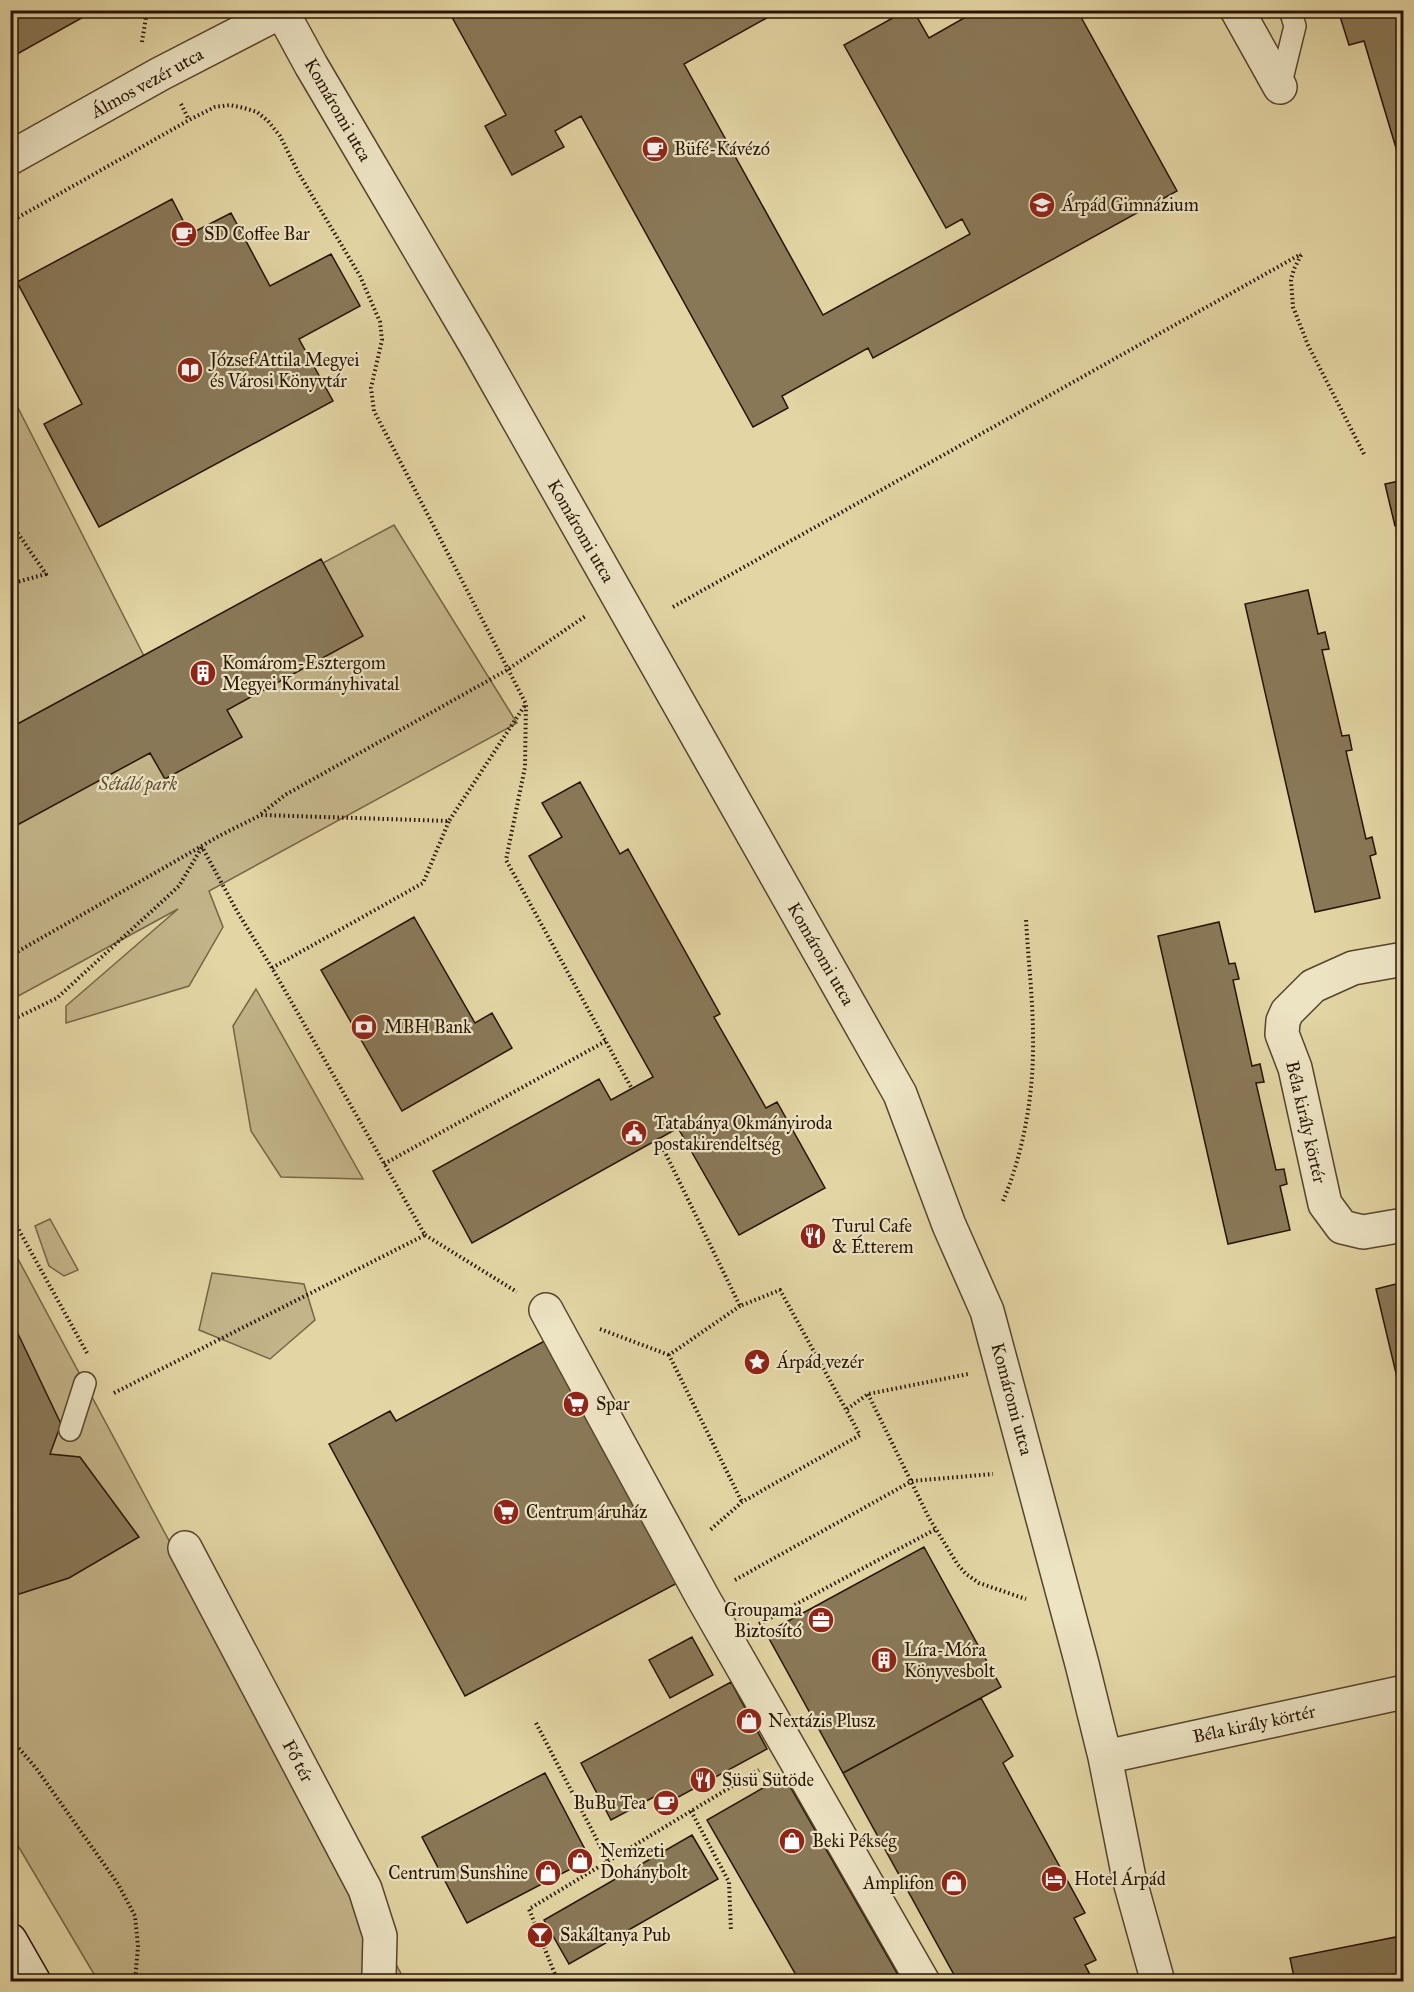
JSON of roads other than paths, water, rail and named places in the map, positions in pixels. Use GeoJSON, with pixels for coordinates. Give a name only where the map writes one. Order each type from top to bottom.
{"type":"FeatureCollection","features":[{"type":"Feature","properties":{"kind":"street"},"geometry":{"type":"LineString","coordinates":[[1237,10],[1280,87]]}},
{"type":"Feature","properties":{"kind":"street","name":"Álmos vezér utca"},"geometry":{"type":"LineString","coordinates":[[10,158],[160,74],[282,11]]}},
{"type":"Feature","properties":{"kind":"street","name":"Komáromi utca"},"geometry":{"type":"LineString","coordinates":[[282,11],[483,357],[900,1094],[949,1226],[987,1311],[1053,1551],[1105,1757],[1129,1878],[1158,1982]]}},
{"type":"Feature","properties":{"kind":"street","name":"Béla király körtér"},"geometry":{"type":"LineString","coordinates":[[1404,958],[1353,968],[1313,986],[1287,1012],[1283,1021],[1282,1034],[1295,1068],[1324,1204],[1342,1227],[1363,1232],[1404,1226]]}},
{"type":"Feature","properties":{"kind":"street"},"geometry":{"type":"LineString","coordinates":[[546,1310],[703,1598],[922,1982]]}},
{"type":"Feature","properties":{"kind":"street","name":"Fő tér"},"geometry":{"type":"LineString","coordinates":[[185,1548],[365,1889],[380,1936],[377,1982]]}},
{"type":"Feature","properties":{"kind":"street","name":"Béla király körtér"},"geometry":{"type":"LineString","coordinates":[[1105,1757],[1404,1692]]}},
{"type":"Feature","properties":{"kind":"street"},"geometry":{"type":"LineString","coordinates":[[10,1940],[34,1982]]}},
{"type":"Feature","properties":{"kind":"lane"},"geometry":{"type":"LineString","coordinates":[[1280,87],[1295,26],[1290,10]]}},
{"type":"Feature","properties":{"kind":"lane"},"geometry":{"type":"LineString","coordinates":[[70,1430],[85,1383]]}},
{"type":"Feature","properties":{"kind":"place","name":"Büfé-Kávézó"},"geometry":{"type":"Point","coordinates":[655,149]}},
{"type":"Feature","properties":{"kind":"place","name":"Árpád Gimnázium"},"geometry":{"type":"Point","coordinates":[1042,205]}},
{"type":"Feature","properties":{"kind":"place","name":"SD Coffee Bar"},"geometry":{"type":"Point","coordinates":[184,234]}},
{"type":"Feature","properties":{"kind":"place","name":"József Attila Megyei és Városi Könyvtár"},"geometry":{"type":"Point","coordinates":[190,370]}},
{"type":"Feature","properties":{"kind":"place","name":"Komárom-Esztergom Megyei Kormányhivatal"},"geometry":{"type":"Point","coordinates":[203,673]}},
{"type":"Feature","properties":{"kind":"place","name":"MBH Bank"},"geometry":{"type":"Point","coordinates":[364,1027]}},
{"type":"Feature","properties":{"kind":"place","name":"Tatabánya Okmányiroda postakirendeltség"},"geometry":{"type":"Point","coordinates":[634,1133]}},
{"type":"Feature","properties":{"kind":"place","name":"Turul Cafe & Étterem"},"geometry":{"type":"Point","coordinates":[813,1236]}},
{"type":"Feature","properties":{"kind":"place","name":"Árpád vezér"},"geometry":{"type":"Point","coordinates":[757,1362]}},
{"type":"Feature","properties":{"kind":"place","name":"Spar"},"geometry":{"type":"Point","coordinates":[576,1404]}},
{"type":"Feature","properties":{"kind":"place","name":"Centrum áruház"},"geometry":{"type":"Point","coordinates":[506,1512]}},
{"type":"Feature","properties":{"kind":"place","name":"Groupama Biztosító"},"geometry":{"type":"Point","coordinates":[821,1620]}},
{"type":"Feature","properties":{"kind":"place","name":"Líra-Móra Könyvesbolt"},"geometry":{"type":"Point","coordinates":[884,1660]}},
{"type":"Feature","properties":{"kind":"place","name":"Nextázis Plusz"},"geometry":{"type":"Point","coordinates":[749,1721]}},
{"type":"Feature","properties":{"kind":"place","name":"Süsü Sütöde"},"geometry":{"type":"Point","coordinates":[703,1780]}},
{"type":"Feature","properties":{"kind":"place","name":"BuBu Tea"},"geometry":{"type":"Point","coordinates":[666,1803]}},
{"type":"Feature","properties":{"kind":"place","name":"Beki Pékség"},"geometry":{"type":"Point","coordinates":[792,1841]}},
{"type":"Feature","properties":{"kind":"place","name":"Nemzeti Dohánybolt"},"geometry":{"type":"Point","coordinates":[580,1861]}},
{"type":"Feature","properties":{"kind":"place","name":"Centrum Sunshine"},"geometry":{"type":"Point","coordinates":[548,1873]}},
{"type":"Feature","properties":{"kind":"place","name":"Hotel Árpád"},"geometry":{"type":"Point","coordinates":[1054,1879]}},
{"type":"Feature","properties":{"kind":"place","name":"Amplifon"},"geometry":{"type":"Point","coordinates":[954,1883]}},
{"type":"Feature","properties":{"kind":"place","name":"Sakáltanya Pub"},"geometry":{"type":"Point","coordinates":[540,1935]}},
{"type":"Feature","properties":{"kind":"park label","name":"Sétáló park"},"geometry":{"type":"Point","coordinates":[138,784]}}]}
